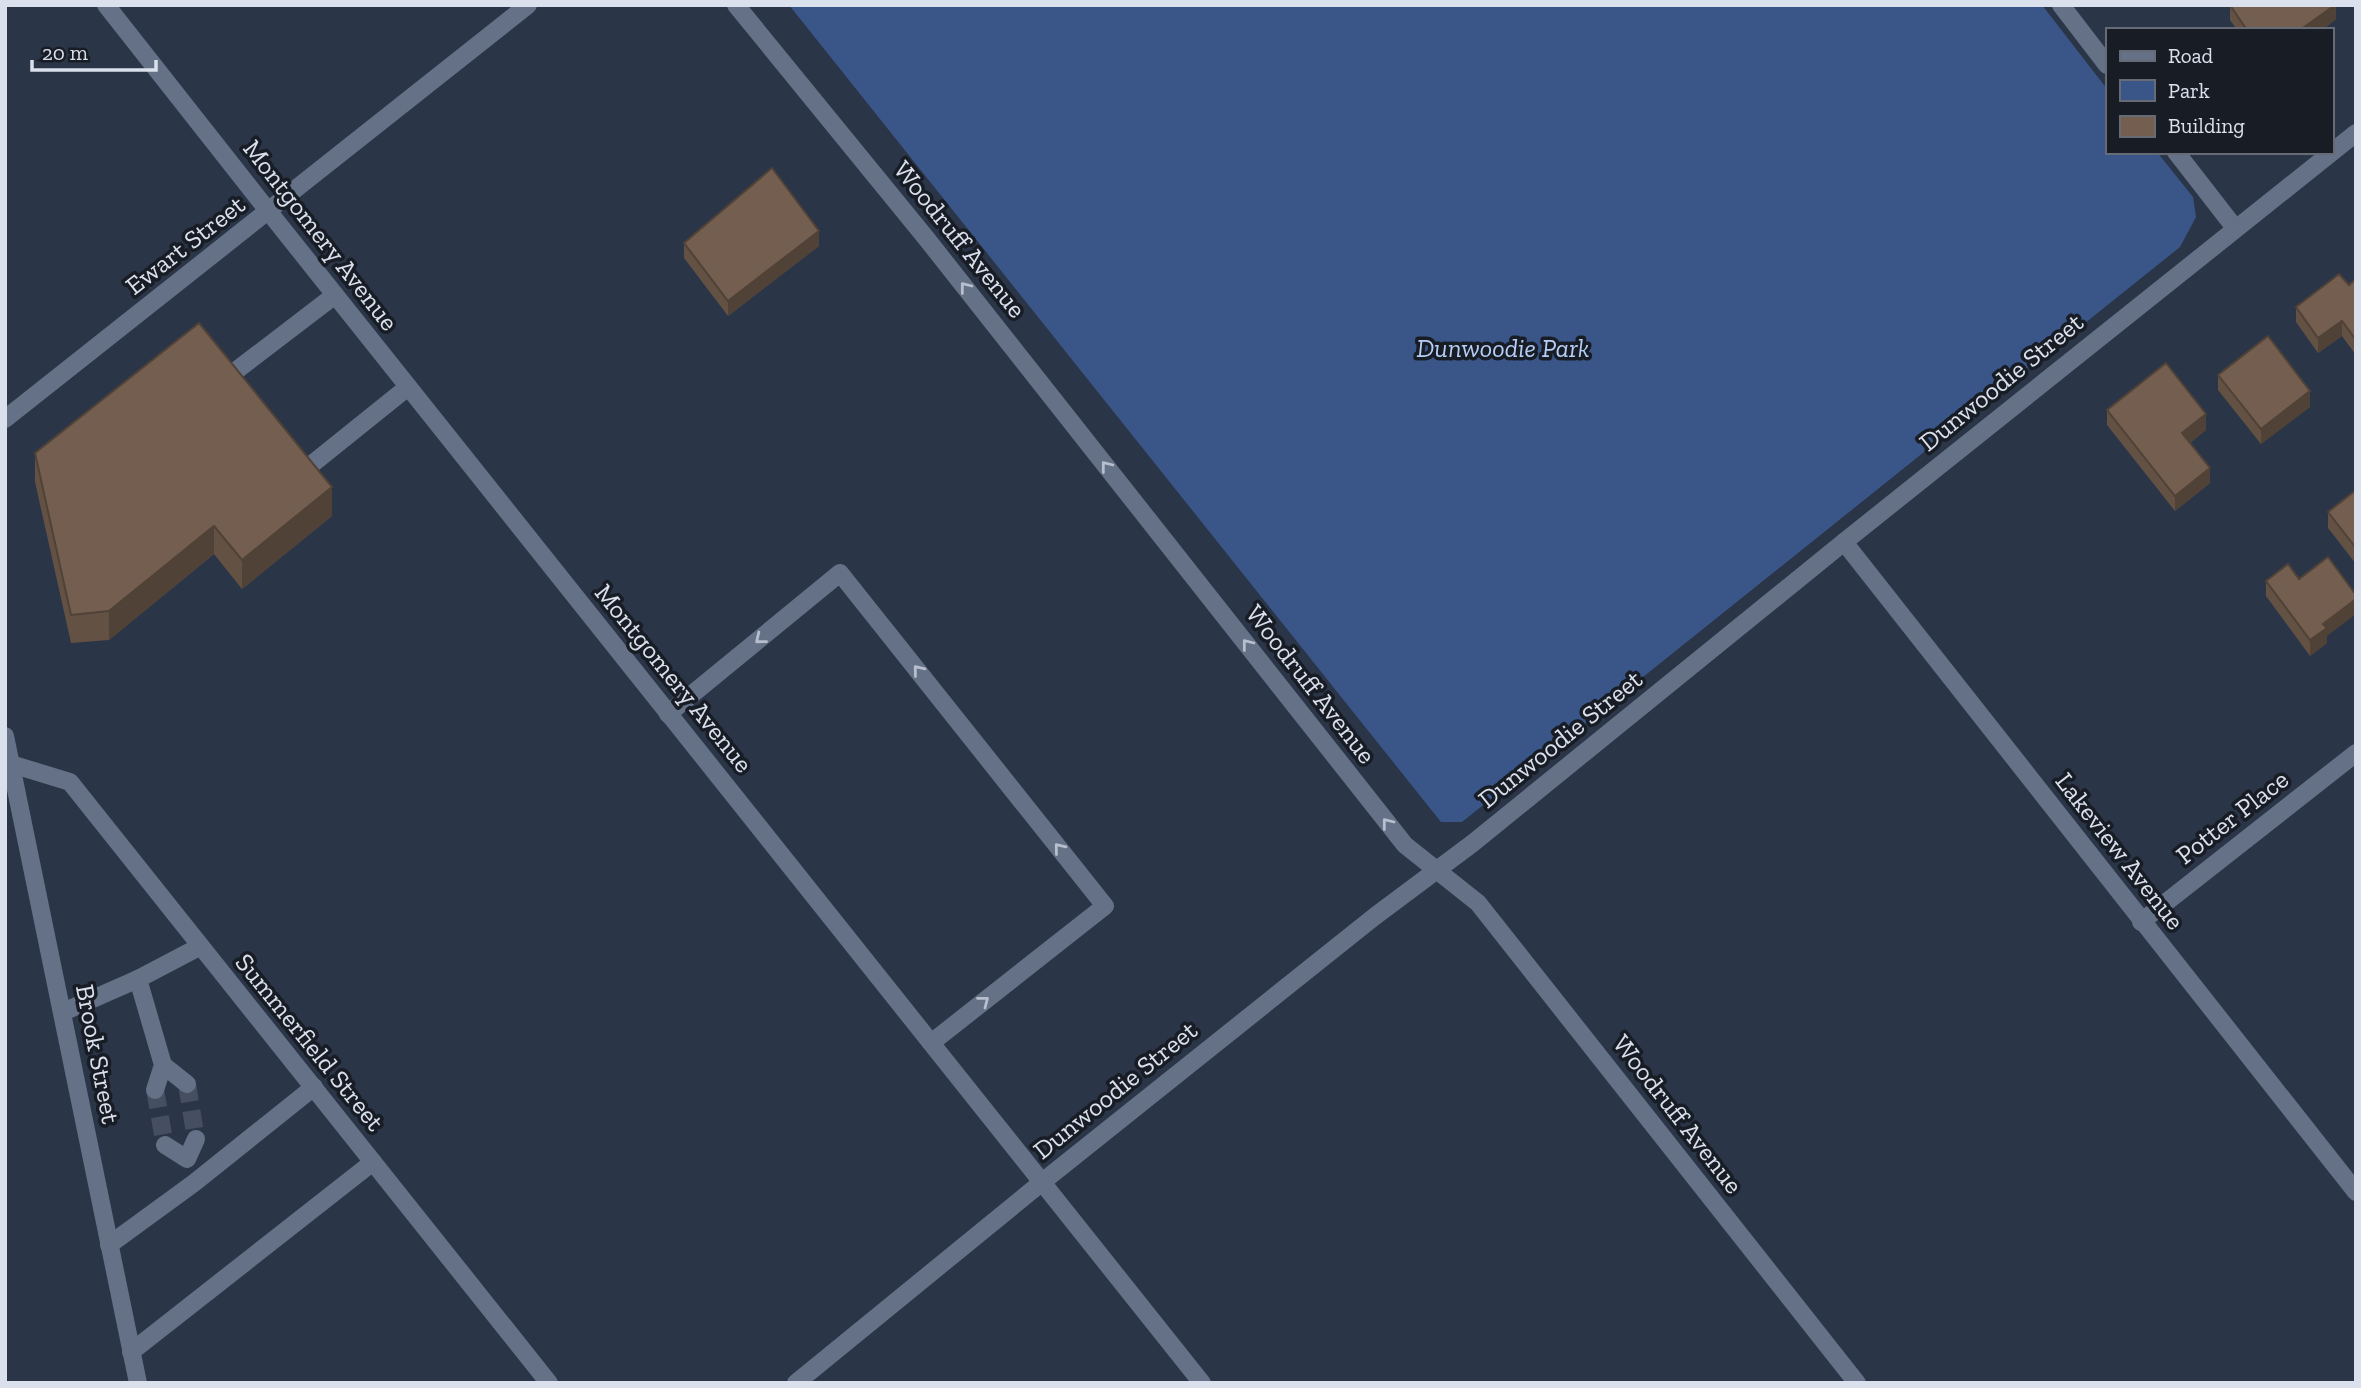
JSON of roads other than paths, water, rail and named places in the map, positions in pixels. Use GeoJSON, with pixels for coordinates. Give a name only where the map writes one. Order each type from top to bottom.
{"type":"FeatureCollection","features":[{"type":"Feature","properties":{"kind":"street","name":"Montgomery Avenue"},"geometry":{"type":"LineString","coordinates":[[106,5],[1202,1383]]}},
{"type":"Feature","properties":{"kind":"street","name":"Ewart Street"},"geometry":{"type":"LineString","coordinates":[[5,419],[527,5]]}},
{"type":"Feature","properties":{"kind":"street","name":"Woodruff Avenue"},"geometry":{"type":"LineString","coordinates":[[736,5],[926,238],[1405,845],[1478,904],[1857,1383]]}},
{"type":"Feature","properties":{"kind":"street"},"geometry":{"type":"LineString","coordinates":[[2061,5],[2106,64]]}},
{"type":"Feature","properties":{"kind":"street","name":"Dunwoodie Street"},"geometry":{"type":"LineString","coordinates":[[2333,151],[2356,133]]}},
{"type":"Feature","properties":{"kind":"street"},"geometry":{"type":"LineString","coordinates":[[2178,154],[2235,228]]}},
{"type":"Feature","properties":{"kind":"street","name":"Dunwoodie Street"},"geometry":{"type":"LineString","coordinates":[[796,1383],[1041,1183],[2329,154]]}},
{"type":"Feature","properties":{"kind":"street"},"geometry":{"type":"LineString","coordinates":[[220,383],[335,295]]}},
{"type":"Feature","properties":{"kind":"street"},"geometry":{"type":"LineString","coordinates":[[295,477],[408,387]]}},
{"type":"Feature","properties":{"kind":"street","name":"Lakeview Avenue"},"geometry":{"type":"LineString","coordinates":[[1844,542],[2356,1192]]}},
{"type":"Feature","properties":{"kind":"street"},"geometry":{"type":"LineString","coordinates":[[668,714],[840,573],[866,605],[1105,906],[931,1044]]}},
{"type":"Feature","properties":{"kind":"street","name":"Brook Street"},"geometry":{"type":"LineString","coordinates":[[5,736],[138,1383]]}},
{"type":"Feature","properties":{"kind":"street","name":"Potter Place"},"geometry":{"type":"LineString","coordinates":[[2141,922],[2356,753]]}},
{"type":"Feature","properties":{"kind":"street","name":"Summerfield Street"},"geometry":{"type":"LineString","coordinates":[[11,764],[70,782],[549,1383]]}},
{"type":"Feature","properties":{"kind":"street"},"geometry":{"type":"LineString","coordinates":[[63,1012],[138,979],[200,947]]}},
{"type":"Feature","properties":{"kind":"street"},"geometry":{"type":"LineString","coordinates":[[138,979],[163,1065],[155,1090]]}},
{"type":"Feature","properties":{"kind":"street"},"geometry":{"type":"LineString","coordinates":[[163,1065],[187,1084]]}},
{"type":"Feature","properties":{"kind":"street"},"geometry":{"type":"LineString","coordinates":[[109,1245],[194,1183],[314,1087]]}},
{"type":"Feature","properties":{"kind":"street"},"geometry":{"type":"LineString","coordinates":[[194,1183],[187,1159],[196,1139]]}},
{"type":"Feature","properties":{"kind":"street"},"geometry":{"type":"LineString","coordinates":[[165,1145],[187,1159]]}},
{"type":"Feature","properties":{"kind":"street"},"geometry":{"type":"LineString","coordinates":[[131,1352],[373,1162]]}},
{"type":"Feature","properties":{"kind":"tunnel"},"geometry":{"type":"LineString","coordinates":[[187,1084],[196,1139]]}},
{"type":"Feature","properties":{"kind":"tunnel"},"geometry":{"type":"LineString","coordinates":[[155,1090],[165,1145]]}},
{"type":"Feature","properties":{"kind":"park label","name":"Dunwoodie Park"},"geometry":{"type":"Point","coordinates":[1503,348]}}]}
